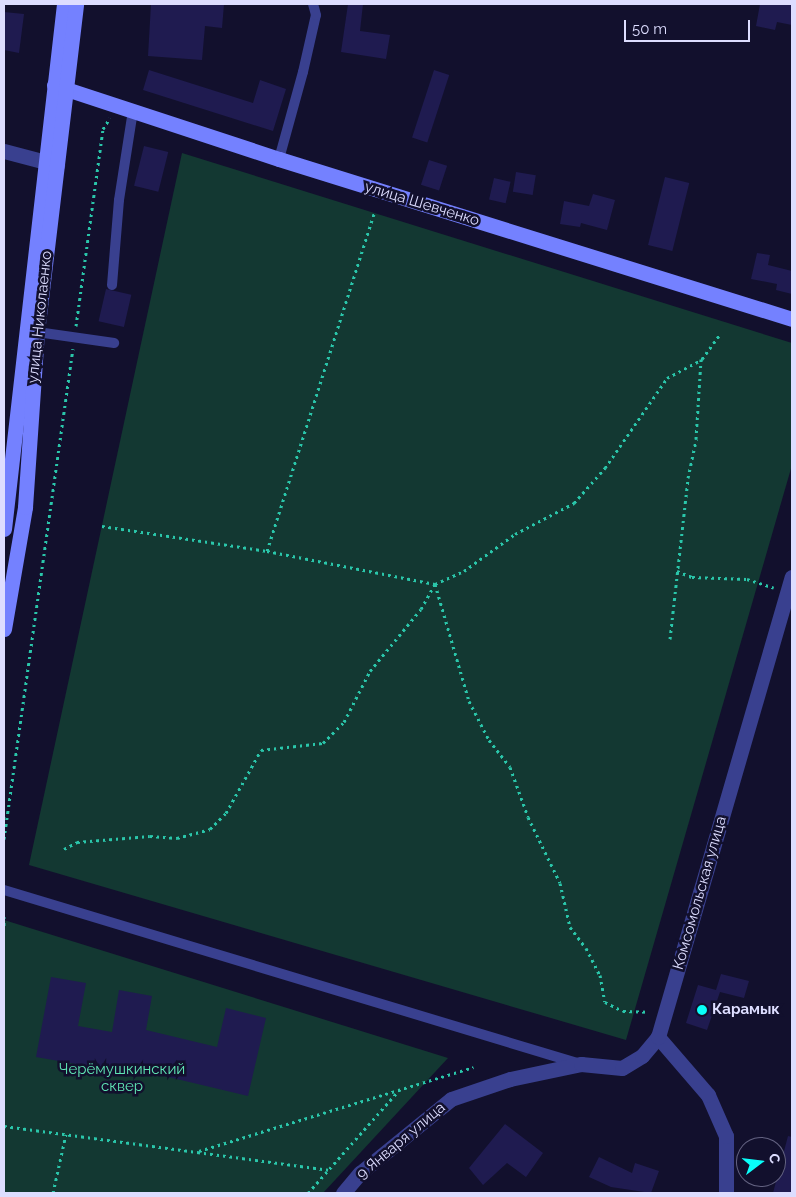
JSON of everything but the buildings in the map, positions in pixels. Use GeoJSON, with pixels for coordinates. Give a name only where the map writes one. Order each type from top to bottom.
{"type":"FeatureCollection","features":[{"type":"Feature","properties":{"kind":"main road","name":"улица Николаенко"},"geometry":{"type":"LineString","coordinates":[[4,529],[60,87],[64,4]]}},
{"type":"Feature","properties":{"kind":"main road","name":"улица Николаенко"},"geometry":{"type":"LineString","coordinates":[[60,87],[76,4]]}},
{"type":"Feature","properties":{"kind":"main road","name":"улица Шевченко"},"geometry":{"type":"LineString","coordinates":[[60,87],[279,159],[792,318]]}},
{"type":"Feature","properties":{"kind":"main road","name":"улица Николаенко"},"geometry":{"type":"LineString","coordinates":[[4,629],[25,506],[51,163]]}},
{"type":"Feature","properties":{"kind":"street"},"geometry":{"type":"LineString","coordinates":[[4,151],[51,163]]}},
{"type":"Feature","properties":{"kind":"street"},"geometry":{"type":"LineString","coordinates":[[6,504],[25,506]]}},
{"type":"Feature","properties":{"kind":"street","name":"Комсомольская улица"},"geometry":{"type":"LineString","coordinates":[[658,1038],[792,577]]}},
{"type":"Feature","properties":{"kind":"street"},"geometry":{"type":"LineString","coordinates":[[658,1038],[708,1095],[726,1136],[726,1193]]}},
{"type":"Feature","properties":{"kind":"street","name":"9 Января улица"},"geometry":{"type":"LineString","coordinates":[[343,1193],[360,1173],[451,1099],[510,1078],[581,1064],[622,1068],[642,1056],[658,1038]]}},
{"type":"Feature","properties":{"kind":"lane"},"geometry":{"type":"LineString","coordinates":[[279,159],[304,72],[316,15],[314,4]]}},
{"type":"Feature","properties":{"kind":"lane"},"geometry":{"type":"LineString","coordinates":[[112,285],[119,200],[133,111]]}},
{"type":"Feature","properties":{"kind":"lane"},"geometry":{"type":"LineString","coordinates":[[37,332],[114,343]]}},
{"type":"Feature","properties":{"kind":"lane"},"geometry":{"type":"LineString","coordinates":[[4,890],[581,1064]]}},
{"type":"Feature","properties":{"kind":"path"},"geometry":{"type":"LineString","coordinates":[[4,839],[103,129],[118,105]]}},
{"type":"Feature","properties":{"kind":"path"},"geometry":{"type":"LineString","coordinates":[[267,552],[374,213]]}},
{"type":"Feature","properties":{"kind":"path"},"geometry":{"type":"LineString","coordinates":[[102,526],[267,552],[435,584],[464,571],[515,534],[574,503],[605,468],[667,378],[702,359],[721,333]]}},
{"type":"Feature","properties":{"kind":"path"},"geometry":{"type":"LineString","coordinates":[[670,639],[677,571],[696,439],[702,359]]}},
{"type":"Feature","properties":{"kind":"path"},"geometry":{"type":"LineString","coordinates":[[677,571],[692,577],[747,579],[775,588]]}},
{"type":"Feature","properties":{"kind":"path"},"geometry":{"type":"LineString","coordinates":[[64,849],[77,842],[150,836],[177,838],[210,829],[226,813],[261,750],[323,743],[344,722],[370,671],[421,609],[435,584]]}},
{"type":"Feature","properties":{"kind":"path"},"geometry":{"type":"LineString","coordinates":[[435,584],[469,701],[490,740],[510,767],[528,817],[560,883],[570,927],[586,948],[600,975],[605,1002],[623,1011],[648,1012]]}},
{"type":"Feature","properties":{"kind":"path"},"geometry":{"type":"LineString","coordinates":[[4,916],[4,927]]}},
{"type":"Feature","properties":{"kind":"path"},"geometry":{"type":"LineString","coordinates":[[196,1152],[473,1067]]}},
{"type":"Feature","properties":{"kind":"path"},"geometry":{"type":"LineString","coordinates":[[308,1193],[400,1089]]}},
{"type":"Feature","properties":{"kind":"path"},"geometry":{"type":"LineString","coordinates":[[4,1126],[328,1170]]}},
{"type":"Feature","properties":{"kind":"path"},"geometry":{"type":"LineString","coordinates":[[53,1193],[66,1134]]}},
{"type":"Feature","properties":{"kind":"green space"},"geometry":{"type":"Polygon","coordinates":[[[182,153],[792,343],[792,465],[626,1040],[29,865],[182,153]]]}},
{"type":"Feature","properties":{"kind":"green space","name":"Черёмушкинский сквер"},"geometry":{"type":"Polygon","coordinates":[[[4,920],[448,1058],[323,1193],[4,1193],[4,920]]]}},
{"type":"Feature","properties":{"kind":"place","name":"Карамык"},"geometry":{"type":"Point","coordinates":[702,1010]}}]}
